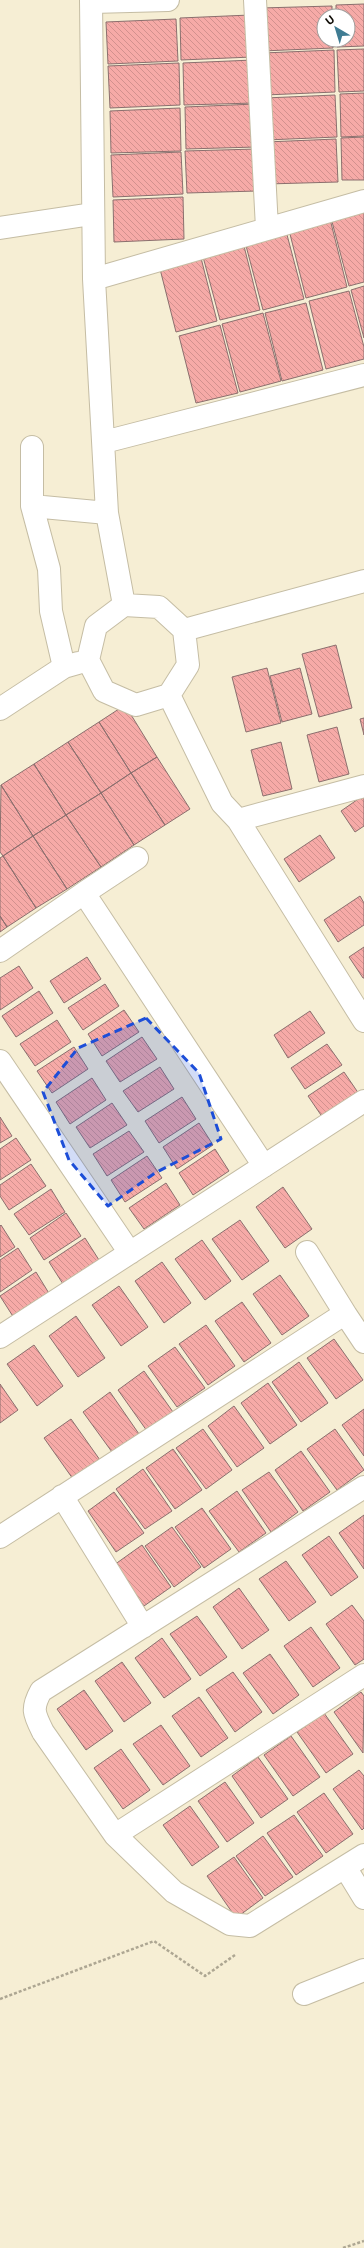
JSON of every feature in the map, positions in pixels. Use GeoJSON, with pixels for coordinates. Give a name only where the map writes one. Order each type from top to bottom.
{"type":"FeatureCollection","features":[{"type":"Feature","properties":{"kind":"street"},"geometry":{"type":"LineString","coordinates":[[124,605],[107,512],[94,279],[92,214],[91,1],[168,0]]}},
{"type":"Feature","properties":{"kind":"street"},"geometry":{"type":"LineString","coordinates":[[255,0],[267,228]]}},
{"type":"Feature","properties":{"kind":"street"},"geometry":{"type":"LineString","coordinates":[[94,279],[364,201]]}},
{"type":"Feature","properties":{"kind":"street"},"geometry":{"type":"LineString","coordinates":[[0,228],[92,214]]}},
{"type":"Feature","properties":{"kind":"street"},"geometry":{"type":"LineString","coordinates":[[104,442],[364,375]]}},
{"type":"Feature","properties":{"kind":"street"},"geometry":{"type":"LineString","coordinates":[[32,447],[32,506],[49,569],[51,611],[64,667]]}},
{"type":"Feature","properties":{"kind":"street"},"geometry":{"type":"LineString","coordinates":[[32,506],[107,512]]}},
{"type":"Feature","properties":{"kind":"street"},"geometry":{"type":"LineString","coordinates":[[184,630],[364,582]]}},
{"type":"Feature","properties":{"kind":"street"},"geometry":{"type":"LineString","coordinates":[[124,605],[159,607],[184,630],[188,665],[169,694],[136,705],[104,691],[88,660],[96,626],[124,605]]}},
{"type":"Feature","properties":{"kind":"street"},"geometry":{"type":"LineString","coordinates":[[0,709],[64,667],[88,660]]}},
{"type":"Feature","properties":{"kind":"street"},"geometry":{"type":"LineString","coordinates":[[169,694],[222,803],[238,820],[364,1022]]}},
{"type":"Feature","properties":{"kind":"street"},"geometry":{"type":"LineString","coordinates":[[238,820],[364,786]]}},
{"type":"Feature","properties":{"kind":"street"},"geometry":{"type":"LineString","coordinates":[[0,951],[84,892],[137,858]]}},
{"type":"Feature","properties":{"kind":"street"},"geometry":{"type":"LineString","coordinates":[[84,892],[264,1166]]}},
{"type":"Feature","properties":{"kind":"street"},"geometry":{"type":"LineString","coordinates":[[0,1061],[130,1253]]}},
{"type":"Feature","properties":{"kind":"street"},"geometry":{"type":"LineString","coordinates":[[0,1337],[364,1101]]}},
{"type":"Feature","properties":{"kind":"street"},"geometry":{"type":"LineString","coordinates":[[307,1252],[364,1342]]}},
{"type":"Feature","properties":{"kind":"street"},"geometry":{"type":"LineString","coordinates":[[0,1537],[331,1322],[346,1315]]}},
{"type":"Feature","properties":{"kind":"street"},"geometry":{"type":"LineString","coordinates":[[364,1487],[41,1691],[34,1704],[36,1717],[43,1732],[115,1835],[174,1892],[230,1924],[250,1926],[364,1855]]}},
{"type":"Feature","properties":{"kind":"street"},"geometry":{"type":"LineString","coordinates":[[62,1496],[143,1627]]}},
{"type":"Feature","properties":{"kind":"street"},"geometry":{"type":"LineString","coordinates":[[115,1835],[364,1675]]}},
{"type":"Feature","properties":{"kind":"street"},"geometry":{"type":"LineString","coordinates":[[345,1867],[364,1898]]}},
{"type":"Feature","properties":{"kind":"street"},"geometry":{"type":"LineString","coordinates":[[304,1994],[364,1970]]}},
{"type":"Feature","properties":{"kind":"path"},"geometry":{"type":"LineString","coordinates":[[0,2000],[154,1941],[205,1976],[237,1953]]}},
{"type":"Feature","properties":{"kind":"path"},"geometry":{"type":"LineString","coordinates":[[343,2248],[364,2241]]}},
{"type":"Feature","properties":{"kind":"highlighted area"},"geometry":{"type":"Polygon","coordinates":[[[146,1018],[199,1073],[221,1139],[155,1173],[108,1206],[69,1160],[43,1092],[78,1048],[146,1018]]]}},
{"type":"Feature","properties":{"kind":"building"},"geometry":{"type":"Polygon","coordinates":[[[364,4],[364,46],[356,46],[356,8],[336,8],[336,5],[364,4]]]}},
{"type":"Feature","properties":{"kind":"building"},"geometry":{"type":"Polygon","coordinates":[[[332,6],[332,8],[316,8],[316,48],[333,48],[262,51],[261,8],[332,6]]]}},
{"type":"Feature","properties":{"kind":"building"},"geometry":{"type":"Polygon","coordinates":[[[250,15],[252,57],[181,60],[180,18],[250,15]]]}},
{"type":"Feature","properties":{"kind":"building"},"geometry":{"type":"Polygon","coordinates":[[[176,19],[178,61],[108,64],[106,22],[176,19]]]}},
{"type":"Feature","properties":{"kind":"building"},"geometry":{"type":"Polygon","coordinates":[[[364,49],[364,91],[339,92],[337,50],[364,49]]]}},
{"type":"Feature","properties":{"kind":"building"},"geometry":{"type":"Polygon","coordinates":[[[334,50],[335,92],[265,95],[263,53],[334,50]]]}},
{"type":"Feature","properties":{"kind":"building"},"geometry":{"type":"Polygon","coordinates":[[[253,60],[254,103],[184,105],[183,63],[253,60]]]}},
{"type":"Feature","properties":{"kind":"building"},"geometry":{"type":"Polygon","coordinates":[[[179,63],[180,105],[110,108],[108,66],[179,63]]]}},
{"type":"Feature","properties":{"kind":"building"},"geometry":{"type":"Polygon","coordinates":[[[364,93],[364,136],[341,137],[340,94],[364,93]]]}},
{"type":"Feature","properties":{"kind":"building"},"geometry":{"type":"Polygon","coordinates":[[[335,95],[337,137],[266,140],[265,98],[335,95]]]}},
{"type":"Feature","properties":{"kind":"building"},"geometry":{"type":"Polygon","coordinates":[[[255,104],[256,147],[186,149],[185,107],[255,104]]]}},
{"type":"Feature","properties":{"kind":"building"},"geometry":{"type":"Polygon","coordinates":[[[180,108],[181,151],[111,153],[110,111],[180,108]]]}},
{"type":"Feature","properties":{"kind":"building"},"geometry":{"type":"Polygon","coordinates":[[[364,137],[364,180],[342,180],[341,138],[364,137]]]}},
{"type":"Feature","properties":{"kind":"building"},"geometry":{"type":"Polygon","coordinates":[[[336,139],[338,182],[267,184],[266,142],[336,139]]]}},
{"type":"Feature","properties":{"kind":"building"},"geometry":{"type":"Polygon","coordinates":[[[256,149],[257,191],[187,193],[185,151],[256,149]]]}},
{"type":"Feature","properties":{"kind":"building"},"geometry":{"type":"Polygon","coordinates":[[[181,152],[183,194],[113,197],[111,155],[181,152]]]}},
{"type":"Feature","properties":{"kind":"building"},"geometry":{"type":"Polygon","coordinates":[[[183,197],[184,239],[114,242],[113,200],[183,197]]]}},
{"type":"Feature","properties":{"kind":"building"},"geometry":{"type":"Polygon","coordinates":[[[364,209],[364,282],[349,286],[331,218],[364,209]]]}},
{"type":"Feature","properties":{"kind":"building"},"geometry":{"type":"Polygon","coordinates":[[[330,219],[347,287],[306,298],[289,230],[330,219]]]}},
{"type":"Feature","properties":{"kind":"building"},"geometry":{"type":"Polygon","coordinates":[[[286,231],[304,299],[263,310],[245,242],[286,231]]]}},
{"type":"Feature","properties":{"kind":"building"},"geometry":{"type":"Polygon","coordinates":[[[243,242],[260,310],[220,320],[202,253],[243,242]]]}},
{"type":"Feature","properties":{"kind":"building"},"geometry":{"type":"Polygon","coordinates":[[[200,254],[217,321],[176,332],[159,265],[200,254]]]}},
{"type":"Feature","properties":{"kind":"building"},"geometry":{"type":"Polygon","coordinates":[[[364,286],[364,338],[351,290],[364,286]]]}},
{"type":"Feature","properties":{"kind":"building"},"geometry":{"type":"Polygon","coordinates":[[[349,291],[364,347],[364,359],[326,369],[309,301],[349,291]]]}},
{"type":"Feature","properties":{"kind":"building"},"geometry":{"type":"Polygon","coordinates":[[[306,303],[323,370],[282,381],[265,313],[306,303]]]}},
{"type":"Feature","properties":{"kind":"building"},"geometry":{"type":"Polygon","coordinates":[[[263,313],[281,381],[240,392],[222,324],[263,313]]]}},
{"type":"Feature","properties":{"kind":"building"},"geometry":{"type":"Polygon","coordinates":[[[220,325],[238,393],[196,403],[179,336],[220,325]]]}},
{"type":"Feature","properties":{"kind":"building"},"geometry":{"type":"Polygon","coordinates":[[[336,645],[352,708],[319,717],[302,654],[336,645]]]}},
{"type":"Feature","properties":{"kind":"building"},"geometry":{"type":"Polygon","coordinates":[[[267,668],[281,723],[246,732],[232,677],[267,668]]]}},
{"type":"Feature","properties":{"kind":"building"},"geometry":{"type":"Polygon","coordinates":[[[300,668],[312,714],[282,722],[270,676],[300,668]]]}},
{"type":"Feature","properties":{"kind":"building"},"geometry":{"type":"Polygon","coordinates":[[[125,705],[157,757],[131,773],[99,722],[125,705]]]}},
{"type":"Feature","properties":{"kind":"building"},"geometry":{"type":"Polygon","coordinates":[[[364,718],[364,735],[360,719],[364,718]]]}},
{"type":"Feature","properties":{"kind":"building"},"geometry":{"type":"Polygon","coordinates":[[[99,722],[131,773],[101,793],[68,742],[99,722]]]}},
{"type":"Feature","properties":{"kind":"building"},"geometry":{"type":"Polygon","coordinates":[[[337,727],[349,774],[319,782],[307,735],[337,727]]]}},
{"type":"Feature","properties":{"kind":"building"},"geometry":{"type":"Polygon","coordinates":[[[68,742],[101,793],[66,815],[34,764],[68,742]]]}},
{"type":"Feature","properties":{"kind":"building"},"geometry":{"type":"Polygon","coordinates":[[[281,742],[292,789],[263,796],[251,750],[281,742]]]}},
{"type":"Feature","properties":{"kind":"building"},"geometry":{"type":"Polygon","coordinates":[[[157,757],[190,809],[165,825],[131,773],[157,757]]]}},
{"type":"Feature","properties":{"kind":"building"},"geometry":{"type":"Polygon","coordinates":[[[34,764],[66,815],[33,836],[1,785],[34,764]]]}},
{"type":"Feature","properties":{"kind":"building"},"geometry":{"type":"Polygon","coordinates":[[[131,773],[165,825],[134,845],[101,793],[131,773]]]}},
{"type":"Feature","properties":{"kind":"building"},"geometry":{"type":"Polygon","coordinates":[[[1,785],[33,836],[3,856],[0,852],[1,785]]]}},
{"type":"Feature","properties":{"kind":"building"},"geometry":{"type":"Polygon","coordinates":[[[101,793],[134,845],[101,867],[66,815],[101,793]]]}},
{"type":"Feature","properties":{"kind":"building"},"geometry":{"type":"Polygon","coordinates":[[[364,795],[364,826],[355,832],[341,811],[364,795]]]}},
{"type":"Feature","properties":{"kind":"building"},"geometry":{"type":"Polygon","coordinates":[[[66,815],[101,867],[67,889],[33,836],[66,815]]]}},
{"type":"Feature","properties":{"kind":"building"},"geometry":{"type":"Polygon","coordinates":[[[320,835],[335,858],[299,882],[284,859],[320,835]]]}},
{"type":"Feature","properties":{"kind":"building"},"geometry":{"type":"Polygon","coordinates":[[[33,836],[67,889],[36,908],[3,856],[33,836]]]}},
{"type":"Feature","properties":{"kind":"building"},"geometry":{"type":"Polygon","coordinates":[[[3,856],[36,908],[7,927],[0,916],[0,858],[3,856]]]}},
{"type":"Feature","properties":{"kind":"building"},"geometry":{"type":"Polygon","coordinates":[[[360,896],[364,903],[364,925],[338,942],[324,920],[360,896]]]}},
{"type":"Feature","properties":{"kind":"building"},"geometry":{"type":"Polygon","coordinates":[[[0,916],[7,927],[0,932],[0,916]]]}},
{"type":"Feature","properties":{"kind":"building"},"geometry":{"type":"Polygon","coordinates":[[[364,947],[364,978],[363,978],[349,957],[364,947]]]}},
{"type":"Feature","properties":{"kind":"building"},"geometry":{"type":"Polygon","coordinates":[[[87,957],[101,979],[64,1003],[50,981],[87,957]]]}},
{"type":"Feature","properties":{"kind":"building"},"geometry":{"type":"Polygon","coordinates":[[[19,966],[33,988],[0,1010],[0,978],[19,966]]]}},
{"type":"Feature","properties":{"kind":"building"},"geometry":{"type":"Polygon","coordinates":[[[105,984],[119,1006],[83,1030],[68,1008],[105,984]]]}},
{"type":"Feature","properties":{"kind":"building"},"geometry":{"type":"Polygon","coordinates":[[[39,991],[53,1013],[16,1037],[2,1016],[39,991]]]}},
{"type":"Feature","properties":{"kind":"building"},"geometry":{"type":"Polygon","coordinates":[[[124,1010],[139,1032],[102,1056],[88,1034],[124,1010]]]}},
{"type":"Feature","properties":{"kind":"building"},"geometry":{"type":"Polygon","coordinates":[[[310,1011],[325,1033],[288,1058],[274,1035],[310,1011]]]}},
{"type":"Feature","properties":{"kind":"building"},"geometry":{"type":"Polygon","coordinates":[[[57,1020],[71,1042],[35,1066],[20,1044],[57,1020]]]}},
{"type":"Feature","properties":{"kind":"building"},"geometry":{"type":"Polygon","coordinates":[[[142,1037],[157,1059],[120,1082],[106,1061],[142,1037]]]}},
{"type":"Feature","properties":{"kind":"building"},"geometry":{"type":"Polygon","coordinates":[[[327,1044],[342,1065],[305,1089],[291,1068],[327,1044]]]}},
{"type":"Feature","properties":{"kind":"building"},"geometry":{"type":"Polygon","coordinates":[[[74,1047],[88,1069],[52,1093],[37,1071],[74,1047]]]}},
{"type":"Feature","properties":{"kind":"building"},"geometry":{"type":"Polygon","coordinates":[[[160,1067],[174,1089],[138,1112],[123,1091],[160,1067]]]}},
{"type":"Feature","properties":{"kind":"building"},"geometry":{"type":"Polygon","coordinates":[[[344,1072],[359,1094],[323,1118],[308,1096],[344,1072]]]}},
{"type":"Feature","properties":{"kind":"building"},"geometry":{"type":"Polygon","coordinates":[[[92,1078],[106,1100],[70,1124],[56,1102],[92,1078]]]}},
{"type":"Feature","properties":{"kind":"building"},"geometry":{"type":"Polygon","coordinates":[[[182,1097],[196,1119],[159,1143],[145,1121],[182,1097]]]}},
{"type":"Feature","properties":{"kind":"building"},"geometry":{"type":"Polygon","coordinates":[[[112,1103],[127,1125],[90,1148],[76,1127],[112,1103]]]}},
{"type":"Feature","properties":{"kind":"building"},"geometry":{"type":"Polygon","coordinates":[[[0,1117],[12,1136],[0,1143],[0,1117]]]}},
{"type":"Feature","properties":{"kind":"building"},"geometry":{"type":"Polygon","coordinates":[[[199,1123],[213,1145],[177,1169],[163,1147],[199,1123]]]}},
{"type":"Feature","properties":{"kind":"building"},"geometry":{"type":"Polygon","coordinates":[[[129,1131],[144,1152],[107,1176],[93,1154],[129,1131]]]}},
{"type":"Feature","properties":{"kind":"building"},"geometry":{"type":"Polygon","coordinates":[[[16,1138],[31,1160],[0,1180],[0,1149],[16,1138]]]}},
{"type":"Feature","properties":{"kind":"building"},"geometry":{"type":"Polygon","coordinates":[[[215,1149],[229,1171],[193,1195],[179,1173],[215,1149]]]}},
{"type":"Feature","properties":{"kind":"building"},"geometry":{"type":"Polygon","coordinates":[[[147,1156],[162,1178],[125,1202],[111,1180],[147,1156]]]}},
{"type":"Feature","properties":{"kind":"building"},"geometry":{"type":"Polygon","coordinates":[[[31,1164],[46,1186],[9,1210],[0,1196],[0,1185],[31,1164]]]}},
{"type":"Feature","properties":{"kind":"building"},"geometry":{"type":"Polygon","coordinates":[[[166,1183],[180,1205],[144,1229],[129,1208],[166,1183]]]}},
{"type":"Feature","properties":{"kind":"building"},"geometry":{"type":"Polygon","coordinates":[[[283,1187],[312,1229],[285,1248],[256,1207],[283,1187]]]}},
{"type":"Feature","properties":{"kind":"building"},"geometry":{"type":"Polygon","coordinates":[[[51,1189],[65,1212],[29,1235],[14,1214],[51,1189]]]}},
{"type":"Feature","properties":{"kind":"building"},"geometry":{"type":"Polygon","coordinates":[[[66,1213],[81,1236],[44,1260],[30,1238],[66,1213]]]}},
{"type":"Feature","properties":{"kind":"building"},"geometry":{"type":"Polygon","coordinates":[[[240,1220],[269,1261],[242,1280],[212,1239],[240,1220]]]}},
{"type":"Feature","properties":{"kind":"building"},"geometry":{"type":"Polygon","coordinates":[[[1,1225],[15,1247],[0,1257],[0,1226],[1,1225]]]}},
{"type":"Feature","properties":{"kind":"building"},"geometry":{"type":"Polygon","coordinates":[[[85,1238],[99,1260],[63,1284],[49,1262],[85,1238]]]}},
{"type":"Feature","properties":{"kind":"building"},"geometry":{"type":"Polygon","coordinates":[[[202,1240],[231,1281],[205,1300],[175,1259],[202,1240]]]}},
{"type":"Feature","properties":{"kind":"building"},"geometry":{"type":"Polygon","coordinates":[[[18,1248],[32,1270],[0,1292],[0,1260],[18,1248]]]}},
{"type":"Feature","properties":{"kind":"building"},"geometry":{"type":"Polygon","coordinates":[[[162,1262],[191,1303],[164,1323],[135,1281],[162,1262]]]}},
{"type":"Feature","properties":{"kind":"building"},"geometry":{"type":"Polygon","coordinates":[[[36,1272],[50,1295],[14,1318],[0,1296],[36,1272]]]}},
{"type":"Feature","properties":{"kind":"building"},"geometry":{"type":"Polygon","coordinates":[[[280,1275],[309,1316],[282,1335],[253,1294],[280,1275]]]}},
{"type":"Feature","properties":{"kind":"building"},"geometry":{"type":"Polygon","coordinates":[[[119,1286],[148,1327],[121,1346],[92,1305],[119,1286]]]}},
{"type":"Feature","properties":{"kind":"building"},"geometry":{"type":"Polygon","coordinates":[[[242,1302],[271,1343],[244,1362],[215,1321],[242,1302]]]}},
{"type":"Feature","properties":{"kind":"building"},"geometry":{"type":"Polygon","coordinates":[[[76,1316],[105,1358],[78,1377],[49,1336],[76,1316]]]}},
{"type":"Feature","properties":{"kind":"building"},"geometry":{"type":"Polygon","coordinates":[[[206,1325],[235,1366],[208,1385],[179,1344],[206,1325]]]}},
{"type":"Feature","properties":{"kind":"building"},"geometry":{"type":"Polygon","coordinates":[[[334,1339],[363,1380],[336,1399],[307,1358],[334,1339]]]}},
{"type":"Feature","properties":{"kind":"building"},"geometry":{"type":"Polygon","coordinates":[[[34,1345],[63,1386],[37,1406],[7,1364],[34,1345]]]}},
{"type":"Feature","properties":{"kind":"building"},"geometry":{"type":"Polygon","coordinates":[[[175,1347],[205,1388],[177,1407],[148,1366],[175,1347]]]}},
{"type":"Feature","properties":{"kind":"building"},"geometry":{"type":"Polygon","coordinates":[[[299,1362],[328,1403],[301,1422],[272,1382],[299,1362]]]}},
{"type":"Feature","properties":{"kind":"building"},"geometry":{"type":"Polygon","coordinates":[[[144,1371],[173,1412],[147,1431],[118,1390],[144,1371]]]}},
{"type":"Feature","properties":{"kind":"building"},"geometry":{"type":"Polygon","coordinates":[[[268,1383],[297,1425],[270,1444],[241,1403],[268,1383]]]}},
{"type":"Feature","properties":{"kind":"building"},"geometry":{"type":"Polygon","coordinates":[[[0,1384],[18,1410],[0,1423],[0,1384]]]}},
{"type":"Feature","properties":{"kind":"building"},"geometry":{"type":"Polygon","coordinates":[[[110,1392],[139,1434],[112,1452],[83,1412],[110,1392]]]}},
{"type":"Feature","properties":{"kind":"building"},"geometry":{"type":"Polygon","coordinates":[[[234,1406],[264,1448],[237,1467],[208,1426],[234,1406]]]}},
{"type":"Feature","properties":{"kind":"building"},"geometry":{"type":"Polygon","coordinates":[[[364,1409],[364,1456],[342,1425],[364,1409]]]}},
{"type":"Feature","properties":{"kind":"building"},"geometry":{"type":"Polygon","coordinates":[[[71,1419],[100,1460],[73,1479],[44,1438],[71,1419]]]}},
{"type":"Feature","properties":{"kind":"building"},"geometry":{"type":"Polygon","coordinates":[[[203,1429],[232,1470],[206,1489],[176,1448],[203,1429]]]}},
{"type":"Feature","properties":{"kind":"building"},"geometry":{"type":"Polygon","coordinates":[[[335,1429],[364,1470],[337,1490],[307,1449],[335,1429]]]}},
{"type":"Feature","properties":{"kind":"building"},"geometry":{"type":"Polygon","coordinates":[[[173,1449],[202,1490],[175,1509],[146,1468],[173,1449]]]}},
{"type":"Feature","properties":{"kind":"building"},"geometry":{"type":"Polygon","coordinates":[[[301,1451],[330,1492],[303,1511],[275,1470],[301,1451]]]}},
{"type":"Feature","properties":{"kind":"building"},"geometry":{"type":"Polygon","coordinates":[[[143,1469],[172,1511],[145,1529],[116,1489],[143,1469]]]}},
{"type":"Feature","properties":{"kind":"building"},"geometry":{"type":"Polygon","coordinates":[[[269,1472],[298,1512],[271,1532],[242,1490],[269,1472]]]}},
{"type":"Feature","properties":{"kind":"building"},"geometry":{"type":"Polygon","coordinates":[[[237,1491],[266,1533],[239,1552],[209,1511],[237,1491]]]}},
{"type":"Feature","properties":{"kind":"building"},"geometry":{"type":"Polygon","coordinates":[[[114,1492],[144,1533],[116,1552],[88,1511],[114,1492]]]}},
{"type":"Feature","properties":{"kind":"building"},"geometry":{"type":"Polygon","coordinates":[[[202,1508],[231,1549],[204,1568],[175,1527],[202,1508]]]}},
{"type":"Feature","properties":{"kind":"building"},"geometry":{"type":"Polygon","coordinates":[[[364,1515],[364,1569],[339,1533],[364,1515]]]}},
{"type":"Feature","properties":{"kind":"building"},"geometry":{"type":"Polygon","coordinates":[[[172,1527],[201,1567],[174,1587],[145,1546],[172,1527]]]}},
{"type":"Feature","properties":{"kind":"building"},"geometry":{"type":"Polygon","coordinates":[[[329,1536],[358,1577],[331,1596],[302,1555],[329,1536]]]}},
{"type":"Feature","properties":{"kind":"building"},"geometry":{"type":"Polygon","coordinates":[[[142,1545],[171,1587],[144,1606],[114,1565],[142,1545]]]}},
{"type":"Feature","properties":{"kind":"building"},"geometry":{"type":"Polygon","coordinates":[[[286,1561],[316,1602],[289,1621],[259,1579],[286,1561]]]}},
{"type":"Feature","properties":{"kind":"building"},"geometry":{"type":"Polygon","coordinates":[[[239,1588],[269,1630],[242,1649],[213,1607],[239,1588]]]}},
{"type":"Feature","properties":{"kind":"building"},"geometry":{"type":"Polygon","coordinates":[[[352,1605],[364,1621],[364,1659],[355,1665],[326,1624],[352,1605]]]}},
{"type":"Feature","properties":{"kind":"building"},"geometry":{"type":"Polygon","coordinates":[[[197,1616],[227,1657],[200,1676],[170,1634],[197,1616]]]}},
{"type":"Feature","properties":{"kind":"building"},"geometry":{"type":"Polygon","coordinates":[[[311,1627],[340,1668],[313,1687],[284,1646],[311,1627]]]}},
{"type":"Feature","properties":{"kind":"building"},"geometry":{"type":"Polygon","coordinates":[[[162,1638],[191,1679],[164,1698],[135,1658],[162,1638]]]}},
{"type":"Feature","properties":{"kind":"building"},"geometry":{"type":"Polygon","coordinates":[[[270,1654],[299,1695],[273,1714],[243,1673],[270,1654]]]}},
{"type":"Feature","properties":{"kind":"building"},"geometry":{"type":"Polygon","coordinates":[[[122,1662],[151,1703],[124,1722],[95,1681],[122,1662]]]}},
{"type":"Feature","properties":{"kind":"building"},"geometry":{"type":"Polygon","coordinates":[[[233,1672],[262,1712],[235,1732],[206,1690],[233,1672]]]}},
{"type":"Feature","properties":{"kind":"building"},"geometry":{"type":"Polygon","coordinates":[[[84,1690],[113,1731],[86,1750],[57,1709],[84,1690]]]}},
{"type":"Feature","properties":{"kind":"building"},"geometry":{"type":"Polygon","coordinates":[[[361,1692],[364,1696],[363,1753],[334,1712],[361,1692]]]}},
{"type":"Feature","properties":{"kind":"building"},"geometry":{"type":"Polygon","coordinates":[[[199,1697],[228,1738],[201,1757],[172,1716],[199,1697]]]}},
{"type":"Feature","properties":{"kind":"building"},"geometry":{"type":"Polygon","coordinates":[[[324,1713],[353,1754],[326,1773],[297,1732],[324,1713]]]}},
{"type":"Feature","properties":{"kind":"building"},"geometry":{"type":"Polygon","coordinates":[[[161,1725],[190,1766],[163,1785],[133,1744],[161,1725]]]}},
{"type":"Feature","properties":{"kind":"building"},"geometry":{"type":"Polygon","coordinates":[[[291,1736],[320,1777],[293,1796],[264,1755],[291,1736]]]}},
{"type":"Feature","properties":{"kind":"building"},"geometry":{"type":"Polygon","coordinates":[[[121,1749],[150,1790],[123,1809],[94,1768],[121,1749]]]}},
{"type":"Feature","properties":{"kind":"building"},"geometry":{"type":"Polygon","coordinates":[[[258,1757],[288,1799],[261,1818],[232,1776],[258,1757]]]}},
{"type":"Feature","properties":{"kind":"building"},"geometry":{"type":"Polygon","coordinates":[[[359,1770],[364,1776],[364,1828],[362,1830],[333,1789],[359,1770]]]}},
{"type":"Feature","properties":{"kind":"building"},"geometry":{"type":"Polygon","coordinates":[[[225,1782],[254,1823],[227,1842],[198,1801],[225,1782]]]}},
{"type":"Feature","properties":{"kind":"building"},"geometry":{"type":"Polygon","coordinates":[[[324,1793],[353,1834],[326,1853],[297,1812],[324,1793]]]}},
{"type":"Feature","properties":{"kind":"building"},"geometry":{"type":"Polygon","coordinates":[[[190,1806],[219,1847],[192,1866],[163,1825],[190,1806]]]}},
{"type":"Feature","properties":{"kind":"building"},"geometry":{"type":"Polygon","coordinates":[[[294,1815],[323,1856],[296,1875],[267,1833],[294,1815]]]}},
{"type":"Feature","properties":{"kind":"building"},"geometry":{"type":"Polygon","coordinates":[[[263,1836],[293,1877],[265,1896],[236,1856],[263,1836]]]}},
{"type":"Feature","properties":{"kind":"building"},"geometry":{"type":"Polygon","coordinates":[[[234,1857],[263,1898],[236,1918],[207,1876],[234,1857]]]}}]}
